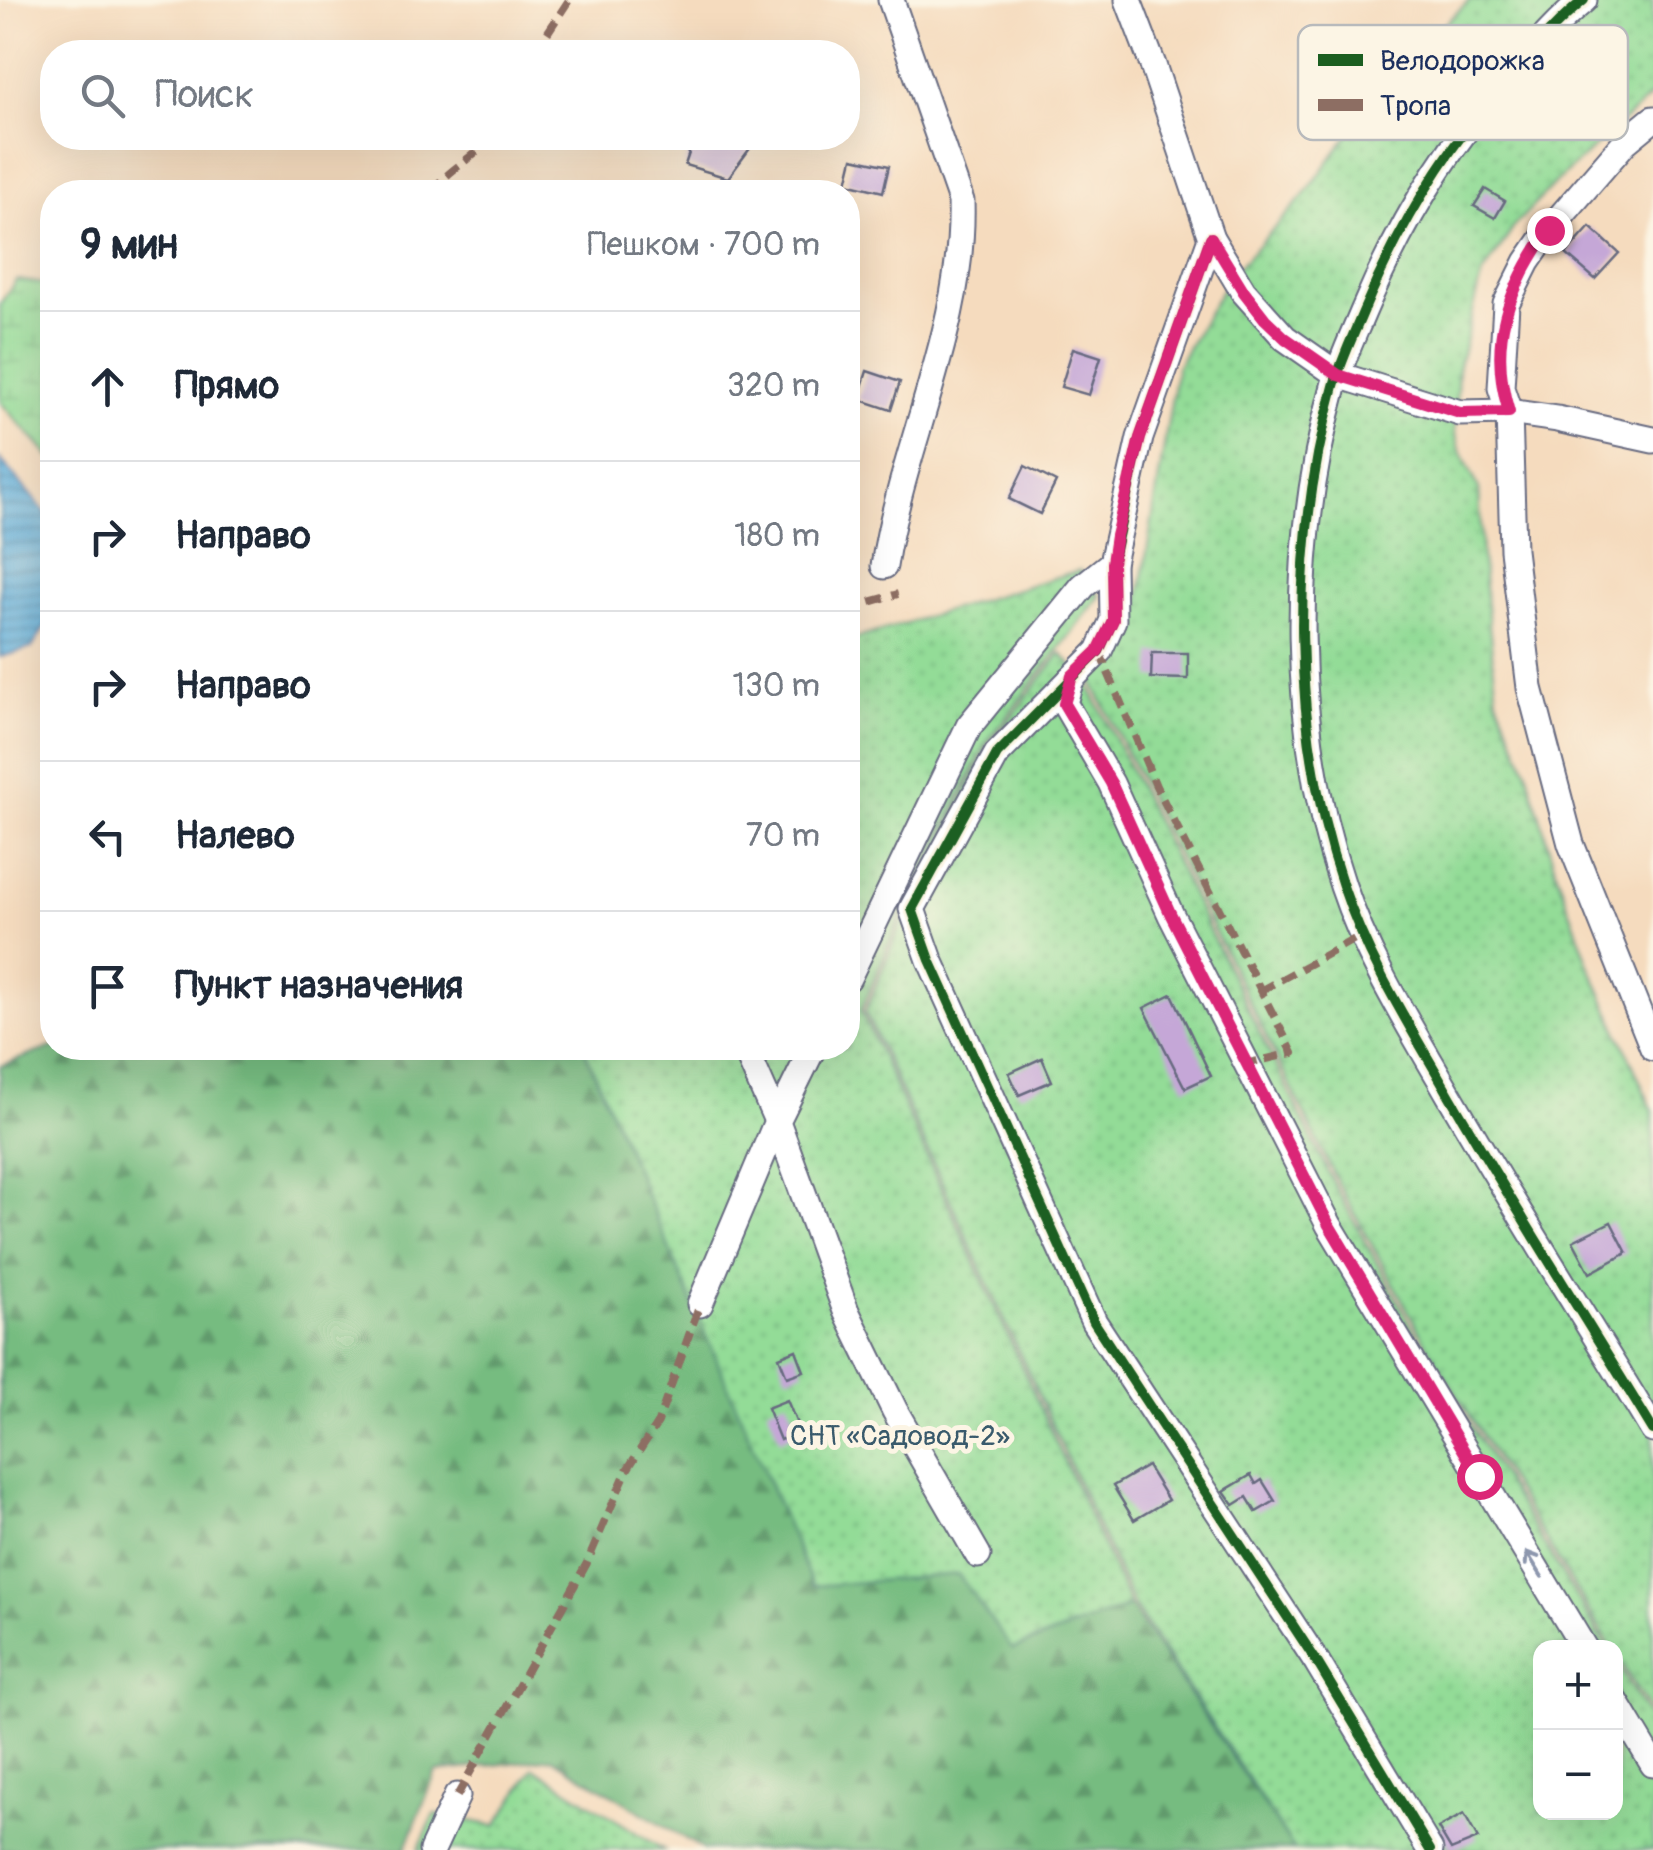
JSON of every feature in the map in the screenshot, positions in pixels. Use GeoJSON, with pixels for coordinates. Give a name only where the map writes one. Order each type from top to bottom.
{"type":"FeatureCollection","features":[{"type":"Feature","properties":{"kind":"street"},"geometry":{"type":"LineString","coordinates":[[884,566],[895,505],[953,300],[962,232],[962,200],[891,0]]}},
{"type":"Feature","properties":{"kind":"street"},"geometry":{"type":"LineString","coordinates":[[1128,0],[1211,238],[1244,292],[1285,338],[1338,375],[1460,413],[1509,412],[1653,440]]}},
{"type":"Feature","properties":{"kind":"street"},"geometry":{"type":"LineString","coordinates":[[1554,25],[1584,0]]}},
{"type":"Feature","properties":{"kind":"street"},"geometry":{"type":"LineString","coordinates":[[1628,140],[1653,120]]}},
{"type":"Feature","properties":{"kind":"street"},"geometry":{"type":"LineString","coordinates":[[1458,140],[1434,172],[1387,255],[1338,375],[1307,525],[1303,682],[1315,779],[1342,884],[1380,975],[1653,1430]]}},
{"type":"Feature","properties":{"kind":"street"},"geometry":{"type":"LineString","coordinates":[[1628,140],[1526,262],[1506,304],[1502,388],[1509,412],[1513,550],[1530,688],[1571,844],[1653,1048]]}},
{"type":"Feature","properties":{"kind":"street"},"geometry":{"type":"LineString","coordinates":[[1211,238],[1140,438],[1112,563],[1113,620],[1098,651],[996,754],[912,909],[930,960],[1094,1322],[1317,1662],[1430,1850]]}},
{"type":"Feature","properties":{"kind":"street"},"geometry":{"type":"LineString","coordinates":[[860,953],[969,726],[1084,586],[1112,563]]}},
{"type":"Feature","properties":{"kind":"street"},"geometry":{"type":"LineString","coordinates":[[1072,676],[1064,704],[1111,783],[1171,915],[1329,1225],[1579,1640]]}},
{"type":"Feature","properties":{"kind":"street"},"geometry":{"type":"LineString","coordinates":[[750,1060],[777,1120],[846,1311],[896,1411],[978,1555]]}},
{"type":"Feature","properties":{"kind":"street"},"geometry":{"type":"LineString","coordinates":[[700,1304],[777,1120],[807,1060]]}},
{"type":"Feature","properties":{"kind":"street"},"geometry":{"type":"LineString","coordinates":[[1623,1714],[1653,1764]]}},
{"type":"Feature","properties":{"kind":"street"},"geometry":{"type":"LineString","coordinates":[[432,1850],[456,1796]]}},
{"type":"Feature","properties":{"kind":"green space"},"geometry":{"type":"Polygon","coordinates":[[[1470,0],[1653,0],[1653,94],[1628,117],[1628,25],[1444,25],[1470,0]]]}},
{"type":"Feature","properties":{"kind":"green space"},"geometry":{"type":"Polygon","coordinates":[[[1344,140],[1602,140],[1516,224],[1482,276],[1458,369],[1455,430],[1479,489],[1497,699],[1526,768],[1589,965],[1653,1111],[1653,1717],[1623,1667],[1623,1640],[1607,1640],[1428,1347],[1339,1185],[1092,681],[1136,620],[1177,366],[1229,277],[1305,195],[1344,140]]]}},
{"type":"Feature","properties":{"kind":"green space"},"geometry":{"type":"Polygon","coordinates":[[[16,280],[40,283],[40,446],[0,402],[0,304],[16,280]]]}},
{"type":"Feature","properties":{"kind":"green space","name":"СНТ «Садовод-2»"},"geometry":{"type":"Polygon","coordinates":[[[1080,570],[1100,596],[988,741],[908,898],[861,1011],[1130,1606],[1012,1649],[958,1574],[813,1586],[589,1060],[860,1060],[860,637],[1080,570]]]}},
{"type":"Feature","properties":{"kind":"green space"},"geometry":{"type":"Polygon","coordinates":[[[1061,653],[1088,684],[1335,1186],[1425,1351],[1603,1640],[1533,1640],[1533,1820],[1623,1820],[1623,1674],[1653,1725],[1653,1850],[1295,1850],[1134,1606],[865,1012],[912,897],[991,743],[1061,653]]]}},
{"type":"Feature","properties":{"kind":"green space"},"geometry":{"type":"Polygon","coordinates":[[[40,1051],[40,1060],[589,1060],[813,1586],[958,1574],[1013,1649],[1130,1606],[1295,1850],[704,1850],[552,1758],[436,1772],[405,1850],[0,1850],[0,1066],[40,1051]]]}},
{"type":"Feature","properties":{"kind":"green space"},"geometry":{"type":"Polygon","coordinates":[[[534,1768],[664,1850],[418,1850],[435,1814],[496,1826],[534,1768]]]}},
{"type":"Feature","properties":{"kind":"water"},"geometry":{"type":"Polygon","coordinates":[[[0,459],[40,506],[40,635],[32,648],[0,657],[0,459]]]}},
{"type":"Feature","properties":{"kind":"building"},"geometry":{"type":"Polygon","coordinates":[[[690,150],[749,150],[728,178],[685,165],[690,150]]]}},
{"type":"Feature","properties":{"kind":"building"},"geometry":{"type":"Polygon","coordinates":[[[853,158],[889,166],[883,192],[860,186],[860,180],[848,180],[853,158]]]}},
{"type":"Feature","properties":{"kind":"building"},"geometry":{"type":"Polygon","coordinates":[[[1485,189],[1505,201],[1495,218],[1474,206],[1485,189]]]}},
{"type":"Feature","properties":{"kind":"building"},"geometry":{"type":"Polygon","coordinates":[[[1590,227],[1619,253],[1595,279],[1566,254],[1590,227]]]}},
{"type":"Feature","properties":{"kind":"building"},"geometry":{"type":"Polygon","coordinates":[[[1073,348],[1101,357],[1089,395],[1061,387],[1073,348]]]}},
{"type":"Feature","properties":{"kind":"building"},"geometry":{"type":"Polygon","coordinates":[[[867,371],[900,382],[891,410],[860,400],[867,371]]]}},
{"type":"Feature","properties":{"kind":"building"},"geometry":{"type":"Polygon","coordinates":[[[1025,466],[1056,482],[1040,514],[1009,499],[1025,466]]]}},
{"type":"Feature","properties":{"kind":"building"},"geometry":{"type":"Polygon","coordinates":[[[1152,653],[1188,653],[1188,679],[1151,678],[1152,653]]]}},
{"type":"Feature","properties":{"kind":"building"},"geometry":{"type":"Polygon","coordinates":[[[1172,994],[1211,1076],[1185,1088],[1144,1008],[1172,994]]]}},
{"type":"Feature","properties":{"kind":"building"},"geometry":{"type":"Polygon","coordinates":[[[1042,1058],[1052,1081],[1019,1095],[1009,1073],[1042,1058]]]}},
{"type":"Feature","properties":{"kind":"building"},"geometry":{"type":"Polygon","coordinates":[[[1611,1222],[1627,1253],[1590,1273],[1573,1241],[1611,1222]]]}},
{"type":"Feature","properties":{"kind":"building"},"geometry":{"type":"Polygon","coordinates":[[[796,1350],[804,1371],[787,1377],[779,1357],[796,1350]]]}},
{"type":"Feature","properties":{"kind":"building"},"geometry":{"type":"Polygon","coordinates":[[[787,1400],[800,1431],[780,1440],[767,1408],[787,1400]]]}},
{"type":"Feature","properties":{"kind":"building"},"geometry":{"type":"Polygon","coordinates":[[[1147,1466],[1168,1500],[1134,1520],[1113,1486],[1147,1466]]]}},
{"type":"Feature","properties":{"kind":"building"},"geometry":{"type":"Polygon","coordinates":[[[1251,1475],[1256,1484],[1262,1480],[1275,1501],[1256,1512],[1247,1497],[1234,1505],[1224,1491],[1251,1475]]]}},
{"type":"Feature","properties":{"kind":"building"},"geometry":{"type":"Polygon","coordinates":[[[1464,1814],[1478,1839],[1451,1850],[1438,1828],[1464,1814]]]}},
{"type":"Feature","properties":{"kind":"marked path"},"geometry":{"type":"LineString","coordinates":[[543,40],[569,0]]}},
{"type":"Feature","properties":{"kind":"marked path"},"geometry":{"type":"LineString","coordinates":[[442,180],[477,150]]}},
{"type":"Feature","properties":{"kind":"marked path"},"geometry":{"type":"LineString","coordinates":[[860,605],[898,594]]}},
{"type":"Feature","properties":{"kind":"marked path"},"geometry":{"type":"LineString","coordinates":[[1099,651],[1156,786],[1293,1053],[1249,1063]]}},
{"type":"Feature","properties":{"kind":"marked path"},"geometry":{"type":"LineString","coordinates":[[1260,991],[1362,935]]}},
{"type":"Feature","properties":{"kind":"marked path"},"geometry":{"type":"LineString","coordinates":[[457,1796],[587,1563],[627,1470],[658,1422],[700,1304]]}},
{"type":"Feature","properties":{"kind":"cycle path"},"geometry":{"type":"LineString","coordinates":[[1557,25],[1584,0]]}},
{"type":"Feature","properties":{"kind":"cycle path"},"geometry":{"type":"LineString","coordinates":[[1458,140],[1406,222],[1377,281],[1337,377],[1320,447],[1309,509],[1302,637],[1313,764],[1343,886],[1374,961],[1466,1123],[1653,1430]]}},
{"type":"Feature","properties":{"kind":"cycle path"},"geometry":{"type":"LineString","coordinates":[[1211,238],[1140,438],[1112,563],[1113,620],[1099,651],[997,754],[912,909],[930,960],[1094,1322],[1317,1662],[1430,1850]]}},
{"type":"Feature","properties":{"kind":"route"},"geometry":{"type":"LineString","coordinates":[[1479,1476],[1329,1225],[1171,915],[1111,783],[1064,704],[1072,676],[1098,651],[1113,620],[1112,563],[1116,536],[1140,438],[1211,238],[1265,319],[1338,375],[1460,413],[1509,412],[1502,388],[1506,304],[1526,262],[1549,230]]}}]}
